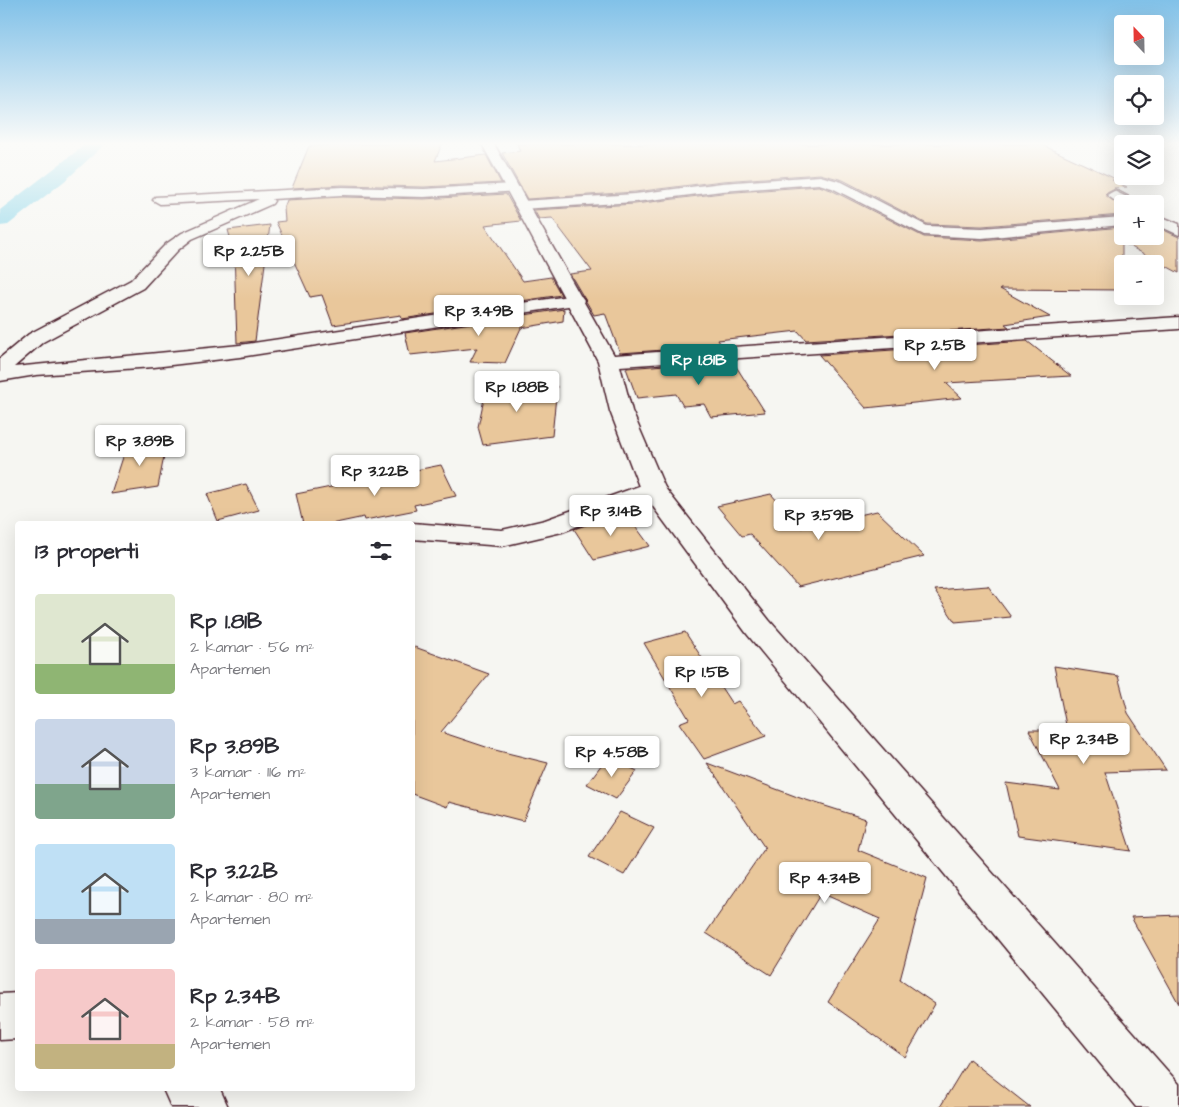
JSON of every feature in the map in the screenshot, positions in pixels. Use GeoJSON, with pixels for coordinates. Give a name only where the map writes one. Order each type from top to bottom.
{"type":"FeatureCollection","features":[{"type":"Feature","properties":{"kind":"street"},"geometry":{"type":"LineString","coordinates":[[160,200],[239,196]]}},
{"type":"Feature","properties":{"kind":"street"},"geometry":{"type":"LineString","coordinates":[[0,368],[36,338],[137,284],[172,247],[186,236],[282,196]]}},
{"type":"Feature","properties":{"kind":"street"},"geometry":{"type":"LineString","coordinates":[[492,196],[640,198],[657,196]]}},
{"type":"Feature","properties":{"kind":"street"},"geometry":{"type":"LineString","coordinates":[[858,196],[924,230],[982,233],[1114,222]]}},
{"type":"Feature","properties":{"kind":"street"},"geometry":{"type":"LineString","coordinates":[[517,197],[608,361],[621,411],[652,489],[758,627],[1167,1107]]}},
{"type":"Feature","properties":{"kind":"street"},"geometry":{"type":"LineString","coordinates":[[1164,222],[1179,230]]}},
{"type":"Feature","properties":{"kind":"street"},"geometry":{"type":"LineString","coordinates":[[0,375],[36,369],[154,361],[240,351],[575,300]]}},
{"type":"Feature","properties":{"kind":"street"},"geometry":{"type":"LineString","coordinates":[[608,361],[1179,323]]}},
{"type":"Feature","properties":{"kind":"street"},"geometry":{"type":"LineString","coordinates":[[415,531],[502,538],[553,526],[652,489]]}},
{"type":"Feature","properties":{"kind":"street"},"geometry":{"type":"LineString","coordinates":[[0,1017],[15,1016]]}},
{"type":"Feature","properties":{"kind":"street"},"geometry":{"type":"LineString","coordinates":[[189,1091],[204,1107]]}},
{"type":"Feature","properties":{"kind":"building"},"geometry":{"type":"Polygon","coordinates":[[[507,196],[521,221],[485,225],[523,281],[551,277],[561,295],[402,319],[401,315],[333,325],[322,295],[310,297],[276,222],[285,221],[284,208],[287,200],[342,197],[424,199],[507,196]]]}},
{"type":"Feature","properties":{"kind":"building"},"geometry":{"type":"Polygon","coordinates":[[[525,196],[579,196],[527,199],[525,196]]]}},
{"type":"Feature","properties":{"kind":"building"},"geometry":{"type":"Polygon","coordinates":[[[701,196],[842,196],[924,237],[982,240],[1114,228],[1114,245],[1122,245],[1122,255],[1114,255],[1114,290],[1000,289],[1050,317],[1005,324],[1009,327],[806,340],[798,331],[718,340],[722,346],[620,353],[605,313],[594,315],[570,274],[592,271],[552,218],[539,219],[534,210],[635,204],[701,196]]]}},
{"type":"Feature","properties":{"kind":"building"},"geometry":{"type":"Polygon","coordinates":[[[873,196],[1107,196],[1114,201],[1114,216],[982,226],[927,224],[873,196]]]}},
{"type":"Feature","properties":{"kind":"building"},"geometry":{"type":"Polygon","coordinates":[[[270,225],[255,341],[237,343],[234,251],[228,230],[270,225]]]}},
{"type":"Feature","properties":{"kind":"building"},"geometry":{"type":"Polygon","coordinates":[[[1164,230],[1179,237],[1179,273],[1164,265],[1164,255],[1146,255],[1128,245],[1164,245],[1164,230]]]}},
{"type":"Feature","properties":{"kind":"building"},"geometry":{"type":"Polygon","coordinates":[[[564,309],[563,321],[521,328],[505,363],[470,362],[477,348],[410,355],[405,333],[564,309]]]}},
{"type":"Feature","properties":{"kind":"building"},"geometry":{"type":"Polygon","coordinates":[[[1027,341],[1071,376],[946,383],[962,398],[866,408],[819,355],[1027,341]]]}},
{"type":"Feature","properties":{"kind":"building"},"geometry":{"type":"Polygon","coordinates":[[[732,360],[765,412],[711,417],[704,404],[683,406],[676,394],[637,398],[626,368],[732,360]]]}},
{"type":"Feature","properties":{"kind":"building"},"geometry":{"type":"Polygon","coordinates":[[[487,385],[557,386],[552,436],[483,445],[478,427],[487,385]]]}},
{"type":"Feature","properties":{"kind":"building"},"geometry":{"type":"Polygon","coordinates":[[[167,441],[158,487],[111,494],[127,445],[167,441]]]}},
{"type":"Feature","properties":{"kind":"building"},"geometry":{"type":"Polygon","coordinates":[[[441,465],[456,496],[414,505],[416,510],[365,520],[364,517],[345,521],[302,521],[296,494],[441,465]]]}},
{"type":"Feature","properties":{"kind":"building"},"geometry":{"type":"Polygon","coordinates":[[[246,484],[259,510],[218,521],[207,494],[246,484]]]}},
{"type":"Feature","properties":{"kind":"building"},"geometry":{"type":"Polygon","coordinates":[[[771,494],[801,528],[877,511],[924,556],[798,587],[750,534],[742,536],[717,506],[771,494]]]}},
{"type":"Feature","properties":{"kind":"building"},"geometry":{"type":"Polygon","coordinates":[[[625,512],[650,546],[594,560],[574,529],[625,512]]]}},
{"type":"Feature","properties":{"kind":"building"},"geometry":{"type":"Polygon","coordinates":[[[988,586],[1011,617],[955,622],[934,590],[988,586]]]}},
{"type":"Feature","properties":{"kind":"building"},"geometry":{"type":"Polygon","coordinates":[[[685,632],[732,704],[738,701],[766,736],[704,759],[679,723],[689,719],[644,643],[685,632]]]}},
{"type":"Feature","properties":{"kind":"building"},"geometry":{"type":"Polygon","coordinates":[[[415,647],[489,674],[441,732],[495,750],[548,763],[523,821],[449,802],[447,807],[415,795],[415,647]]]}},
{"type":"Feature","properties":{"kind":"building"},"geometry":{"type":"Polygon","coordinates":[[[1054,666],[1118,676],[1128,713],[1166,770],[1105,772],[1131,851],[1018,836],[1006,783],[1060,790],[1029,730],[1067,730],[1054,666]]]}},
{"type":"Feature","properties":{"kind":"building"},"geometry":{"type":"Polygon","coordinates":[[[608,756],[637,771],[616,799],[587,784],[608,756]]]}},
{"type":"Feature","properties":{"kind":"building"},"geometry":{"type":"Polygon","coordinates":[[[707,763],[800,798],[866,819],[858,850],[927,878],[900,980],[935,1004],[905,1057],[828,1002],[880,919],[821,893],[771,975],[706,933],[765,848],[707,763]]]}},
{"type":"Feature","properties":{"kind":"building"},"geometry":{"type":"Polygon","coordinates":[[[620,812],[654,828],[624,875],[589,857],[620,812]]]}},
{"type":"Feature","properties":{"kind":"building"},"geometry":{"type":"Polygon","coordinates":[[[1179,915],[1179,1004],[1131,917],[1179,915]]]}},
{"type":"Feature","properties":{"kind":"building"},"geometry":{"type":"Polygon","coordinates":[[[969,1059],[1030,1107],[940,1107],[969,1059]]]}},
{"type":"Feature","properties":{"kind":"waterway"},"geometry":{"type":"LineString","coordinates":[[0,220],[32,196]]}}]}
